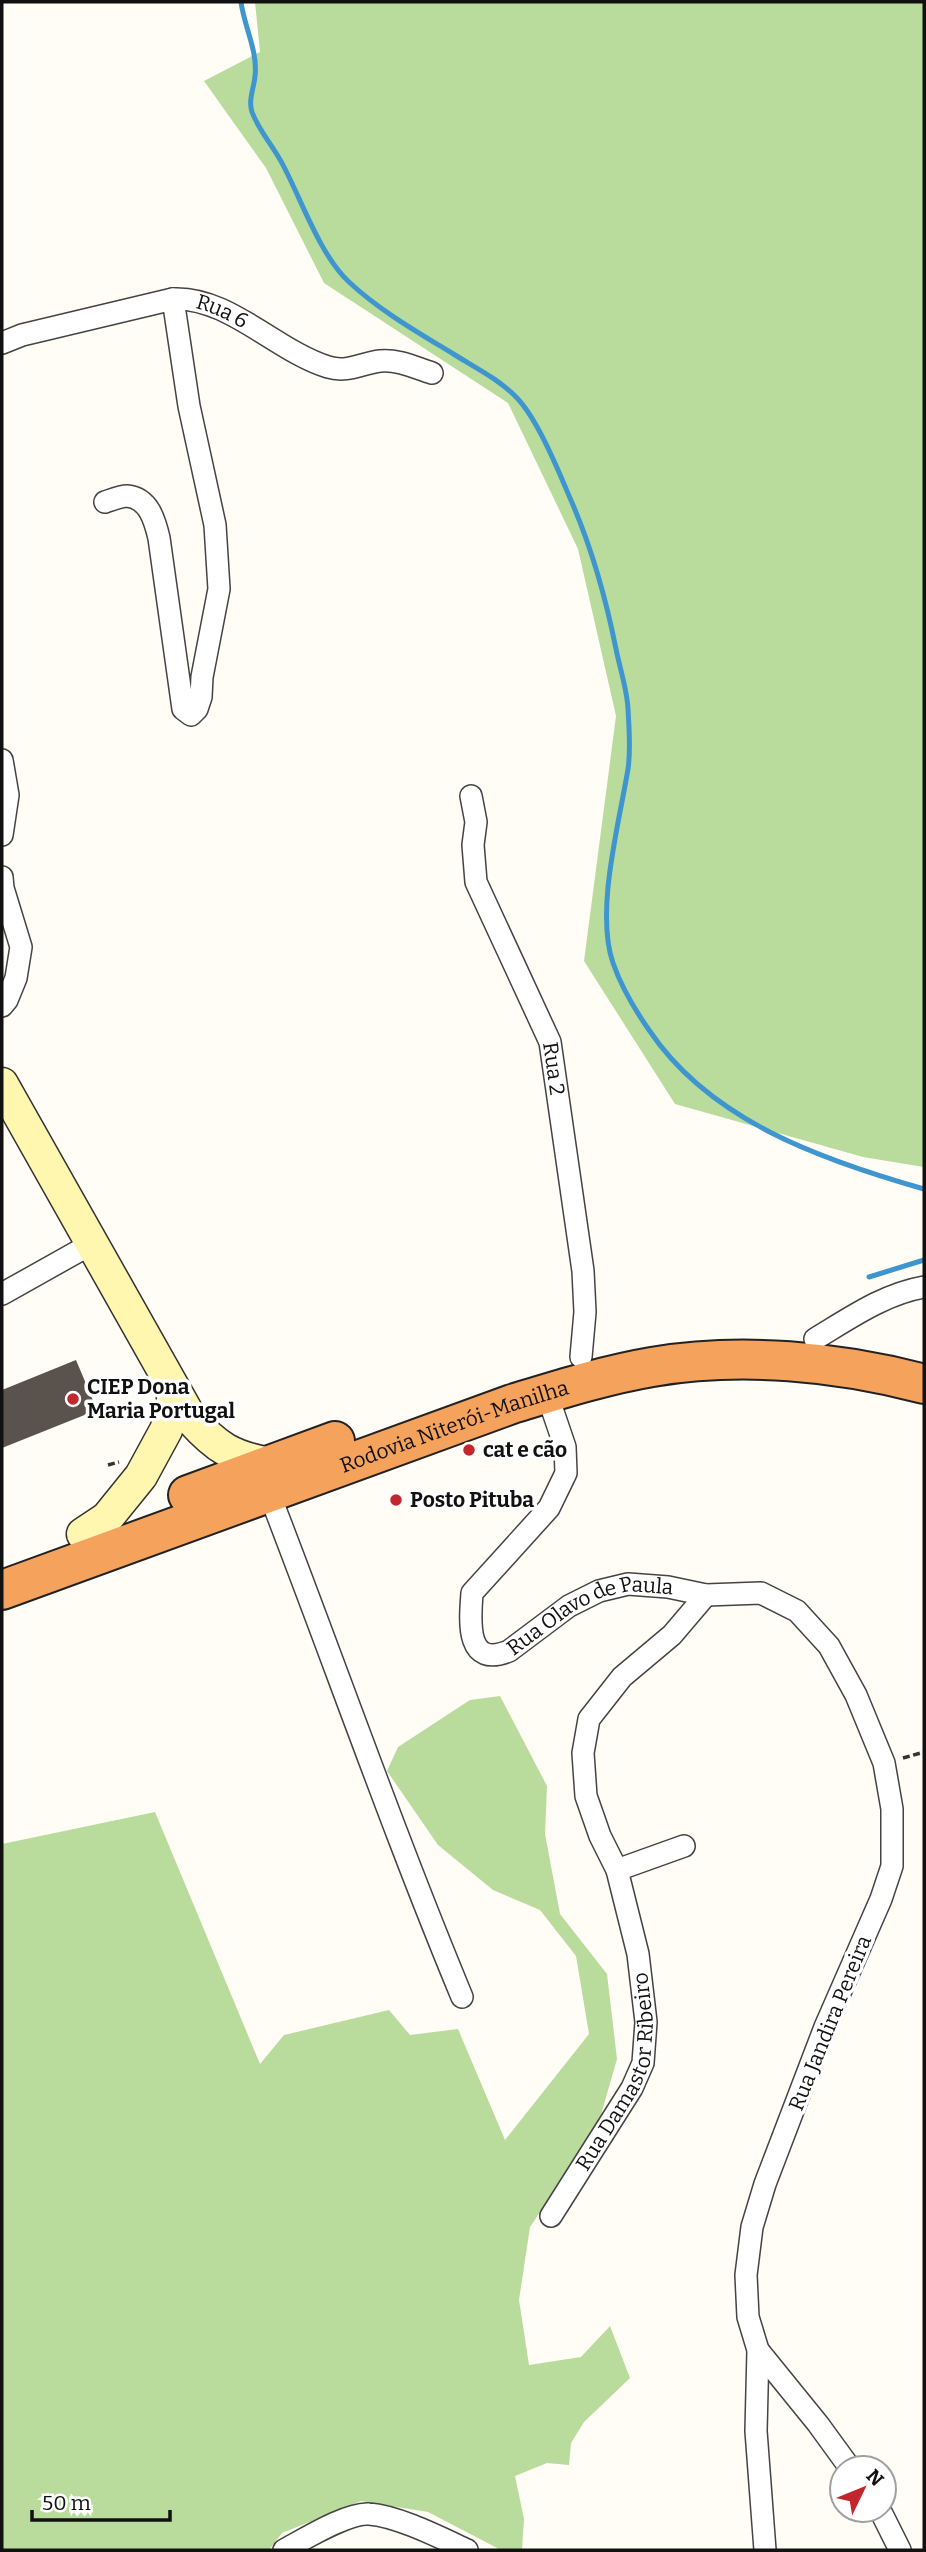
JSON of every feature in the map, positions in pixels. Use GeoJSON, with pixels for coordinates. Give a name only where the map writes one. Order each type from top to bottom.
{"type":"FeatureCollection","features":[{"type":"Feature","properties":{"kind":"highway","name":"Rodovia Niterói-Manilha"},"geometry":{"type":"LineString","coordinates":[[2,1590],[499,1381],[628,1345],[688,1337],[743,1335],[823,1353],[924,1384]]}},
{"type":"Feature","properties":{"kind":"highway","name":"Rodovia Niterói-Manilha"},"geometry":{"type":"LineString","coordinates":[[2,1563],[83,1534],[547,1394],[652,1367],[709,1360],[776,1360],[857,1345],[924,1360]]}},
{"type":"Feature","properties":{"kind":"highway"},"geometry":{"type":"LineString","coordinates":[[823,1353],[924,1411]]}},
{"type":"Feature","properties":{"kind":"main road"},"geometry":{"type":"LineString","coordinates":[[2,1084],[191,1419],[214,1442],[269,1479]]}},
{"type":"Feature","properties":{"kind":"main road"},"geometry":{"type":"LineString","coordinates":[[83,1534],[107,1518],[141,1476],[166,1430],[173,1410],[173,1390]]}},
{"type":"Feature","properties":{"kind":"street","name":"Rua 6"},"geometry":{"type":"LineString","coordinates":[[2,343],[22,335],[173,299],[188,299],[216,306],[270,339],[326,366],[341,370],[381,360],[400,362],[432,373]]}},
{"type":"Feature","properties":{"kind":"street"},"geometry":{"type":"LineString","coordinates":[[105,502],[127,496],[142,503],[152,512],[159,538],[183,709],[191,715],[197,709],[201,696],[202,677],[219,589],[215,525],[189,406],[173,299]]}},
{"type":"Feature","properties":{"kind":"street"},"geometry":{"type":"LineString","coordinates":[[2,761],[8,795],[2,835]]}},
{"type":"Feature","properties":{"kind":"street","name":"Rua 2"},"geometry":{"type":"LineString","coordinates":[[471,796],[476,822],[473,845],[476,882],[550,1042],[583,1271],[585,1312],[580,1357]]}},
{"type":"Feature","properties":{"kind":"street"},"geometry":{"type":"LineString","coordinates":[[2,877],[22,947],[16,978],[2,1006]]}},
{"type":"Feature","properties":{"kind":"street"},"geometry":{"type":"LineString","coordinates":[[2,1294],[93,1242]]}},
{"type":"Feature","properties":{"kind":"street"},"geometry":{"type":"LineString","coordinates":[[823,1353],[876,1303],[908,1290],[924,1287]]}},
{"type":"Feature","properties":{"kind":"street","name":"Rua Olavo de Paula"},"geometry":{"type":"LineString","coordinates":[[547,1394],[565,1447],[566,1473],[549,1508],[472,1593],[472,1639],[478,1648],[487,1654],[500,1655],[569,1606],[599,1591],[628,1584],[668,1587],[706,1595]]}},
{"type":"Feature","properties":{"kind":"street"},"geometry":{"type":"LineString","coordinates":[[269,1479],[418,1892],[462,1997]]}},
{"type":"Feature","properties":{"kind":"street","name":"Rua Jandira Pereira"},"geometry":{"type":"LineString","coordinates":[[706,1595],[761,1593],[797,1611],[829,1646],[856,1695],[884,1763],[892,1809],[892,1866],[881,1899],[825,2027],[765,2184],[752,2227],[746,2274],[748,2317],[758,2350],[756,2431],[765,2550]]}},
{"type":"Feature","properties":{"kind":"street","name":"Rua Damastor Ribeiro"},"geometry":{"type":"LineString","coordinates":[[551,2216],[632,2088],[643,2063],[646,2021],[638,1954],[617,1870],[600,1836],[586,1797],[583,1753],[589,1719],[622,1677],[672,1635],[706,1595]]}},
{"type":"Feature","properties":{"kind":"street"},"geometry":{"type":"LineString","coordinates":[[617,1870],[684,1846]]}},
{"type":"Feature","properties":{"kind":"street"},"geometry":{"type":"LineString","coordinates":[[758,2350],[840,2454]]}},
{"type":"Feature","properties":{"kind":"street"},"geometry":{"type":"LineString","coordinates":[[284,2550],[327,2526],[368,2513],[418,2528],[467,2550]]}},
{"type":"Feature","properties":{"kind":"street"},"geometry":{"type":"LineString","coordinates":[[887,2524],[900,2550]]}},
{"type":"Feature","properties":{"kind":"green space"},"geometry":{"type":"Polygon","coordinates":[[[255,2],[924,2],[924,1167],[863,1157],[675,1104],[584,961],[616,716],[578,549],[508,403],[324,283],[266,168],[204,81],[260,52],[255,2]]]}},
{"type":"Feature","properties":{"kind":"green space"},"geometry":{"type":"Polygon","coordinates":[[[500,1696],[547,1786],[545,1834],[560,1914],[607,1974],[617,2059],[598,2125],[530,2227],[519,2300],[529,2365],[581,2357],[610,2326],[630,2378],[584,2422],[571,2443],[569,2465],[547,2463],[515,2476],[524,2519],[522,2550],[501,2550],[428,2512],[361,2501],[282,2533],[269,2550],[2,2550],[2,1844],[155,1812],[260,2064],[284,2035],[389,2010],[410,2035],[458,2029],[505,2140],[589,2034],[576,1956],[540,1910],[493,1890],[438,1845],[387,1771],[398,1747],[470,1700],[500,1696]]]}},
{"type":"Feature","properties":{"kind":"building"},"geometry":{"type":"Polygon","coordinates":[[[76,1360],[97,1410],[2,1448],[2,1390],[76,1360]]]}},
{"type":"Feature","properties":{"kind":"waterway"},"geometry":{"type":"LineString","coordinates":[[241,2],[255,57],[252,112],[283,165],[329,257],[349,282],[374,303],[495,380],[517,398],[541,434],[580,523],[603,594],[627,702],[629,762],[610,867],[606,918],[613,963],[634,1006],[674,1062],[703,1089],[736,1113],[808,1150],[924,1189]]}},
{"type":"Feature","properties":{"kind":"waterway"},"geometry":{"type":"LineString","coordinates":[[869,1277],[924,1260]]}},
{"type":"Feature","properties":{"kind":"place","name":"CIEP Dona Maria Portugal"},"geometry":{"type":"Point","coordinates":[73,1399]}},
{"type":"Feature","properties":{"kind":"place","name":"cat e cão"},"geometry":{"type":"Point","coordinates":[469,1450]}},
{"type":"Feature","properties":{"kind":"place","name":"Posto Pituba"},"geometry":{"type":"Point","coordinates":[396,1500]}}]}
